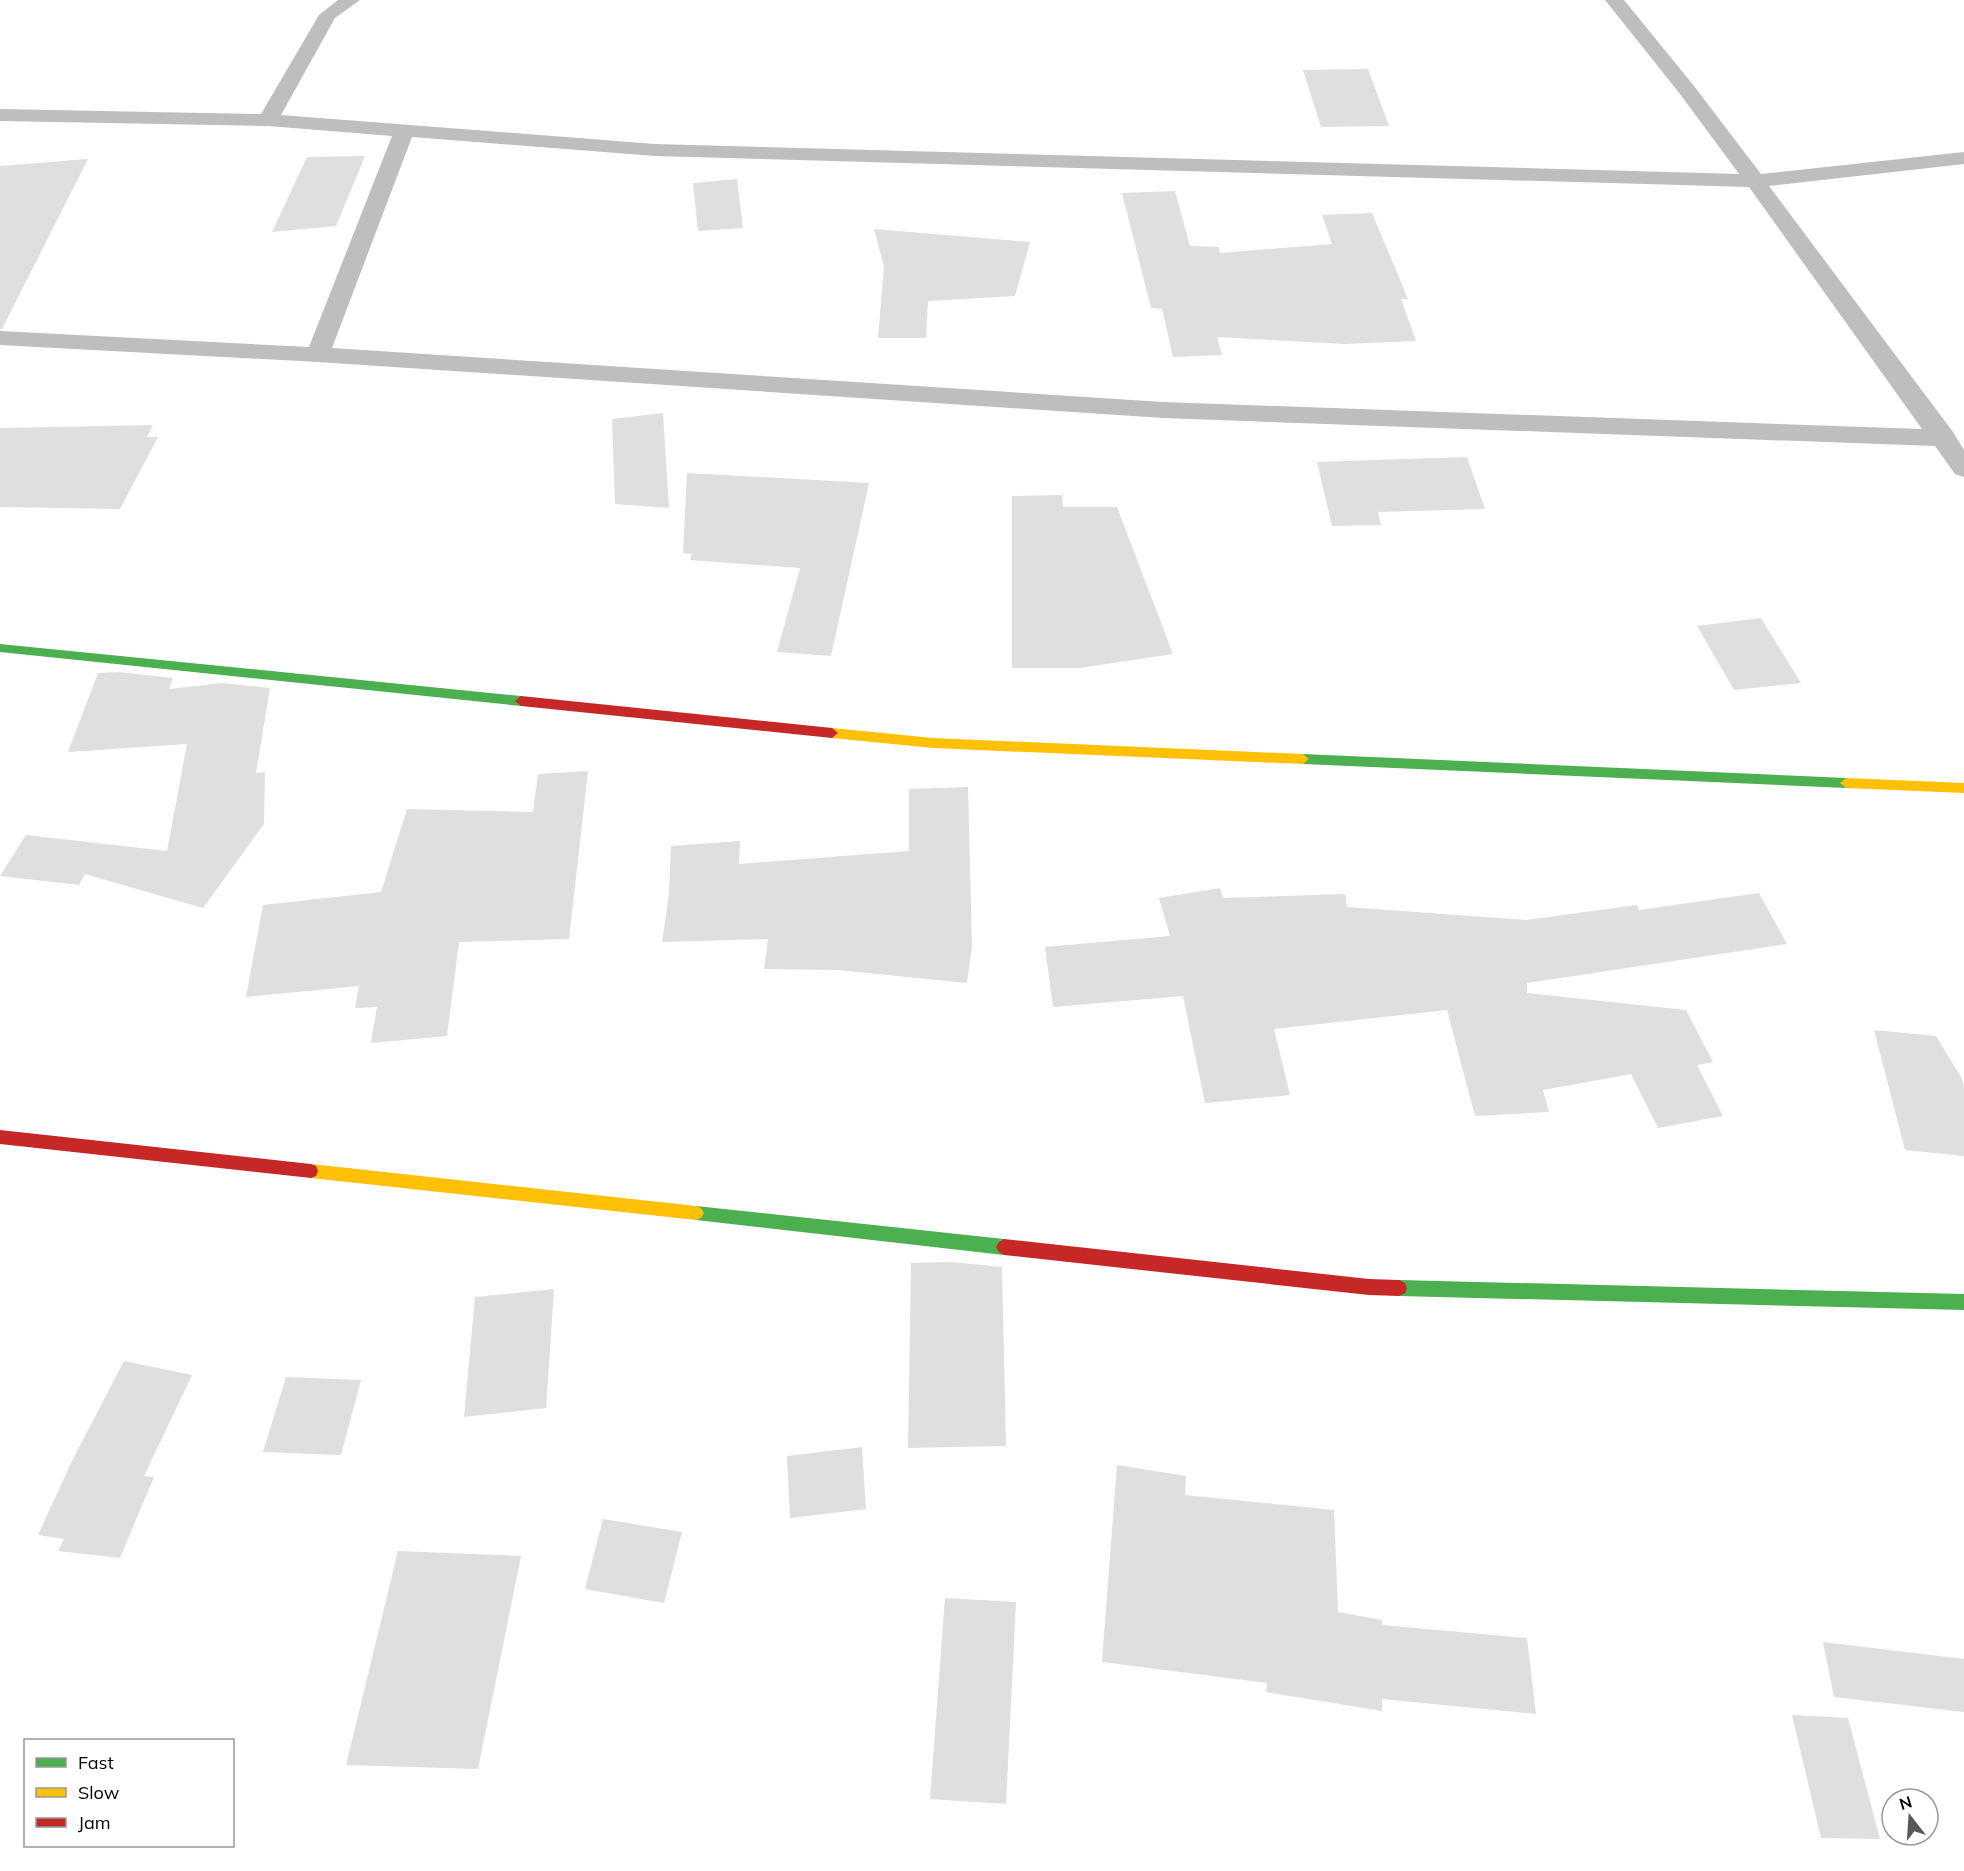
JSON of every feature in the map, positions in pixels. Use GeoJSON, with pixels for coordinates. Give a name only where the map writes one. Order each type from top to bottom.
{"type":"FeatureCollection","features":[{"type":"Feature","properties":{"kind":"street"},"geometry":{"type":"LineString","coordinates":[[268,120],[328,15],[351,0]]}},
{"type":"Feature","properties":{"kind":"street"},"geometry":{"type":"LineString","coordinates":[[1614,0],[1687,90],[1755,180],[1964,468]]}},
{"type":"Feature","properties":{"kind":"street"},"geometry":{"type":"LineString","coordinates":[[0,115],[268,120],[655,150],[1755,180],[1964,158]]}},
{"type":"Feature","properties":{"kind":"street"},"geometry":{"type":"LineString","coordinates":[[318,355],[404,131]]}},
{"type":"Feature","properties":{"kind":"street"},"geometry":{"type":"LineString","coordinates":[[0,338],[318,355],[1163,410],[1944,438]]}},
{"type":"Feature","properties":{"kind":"street"},"geometry":{"type":"LineString","coordinates":[[0,648],[933,743],[1964,788]]}},
{"type":"Feature","properties":{"kind":"street"},"geometry":{"type":"LineString","coordinates":[[0,1137],[1370,1287],[1964,1302]]}},
{"type":"Feature","properties":{"kind":"building"},"geometry":{"type":"Polygon","coordinates":[[[1368,69],[1389,126],[1321,127],[1303,70],[1368,69]]]}},
{"type":"Feature","properties":{"kind":"building"},"geometry":{"type":"Polygon","coordinates":[[[365,156],[336,226],[272,232],[307,157],[365,156]]]}},
{"type":"Feature","properties":{"kind":"building"},"geometry":{"type":"Polygon","coordinates":[[[88,159],[2,329],[0,329],[0,166],[88,159]]]}},
{"type":"Feature","properties":{"kind":"building"},"geometry":{"type":"Polygon","coordinates":[[[737,179],[743,228],[698,231],[693,183],[737,179]]]}},
{"type":"Feature","properties":{"kind":"building"},"geometry":{"type":"Polygon","coordinates":[[[1175,191],[1190,246],[1219,247],[1220,253],[1332,244],[1322,215],[1372,213],[1408,299],[1401,299],[1416,341],[1345,344],[1217,337],[1222,355],[1173,357],[1162,309],[1151,308],[1122,193],[1175,191]]]}},
{"type":"Feature","properties":{"kind":"building"},"geometry":{"type":"Polygon","coordinates":[[[874,229],[1030,242],[1015,296],[928,301],[926,338],[878,338],[884,267],[874,229]]]}},
{"type":"Feature","properties":{"kind":"building"},"geometry":{"type":"Polygon","coordinates":[[[663,413],[669,508],[615,504],[612,419],[663,413]]]}},
{"type":"Feature","properties":{"kind":"building"},"geometry":{"type":"Polygon","coordinates":[[[153,425],[147,437],[158,437],[120,509],[0,507],[0,428],[153,425]]]}},
{"type":"Feature","properties":{"kind":"building"},"geometry":{"type":"Polygon","coordinates":[[[1467,457],[1485,509],[1378,512],[1381,525],[1332,526],[1317,462],[1467,457]]]}},
{"type":"Feature","properties":{"kind":"building"},"geometry":{"type":"Polygon","coordinates":[[[687,473],[869,483],[831,656],[777,652],[800,568],[690,560],[692,554],[683,553],[687,473]]]}},
{"type":"Feature","properties":{"kind":"building"},"geometry":{"type":"Polygon","coordinates":[[[1062,495],[1063,507],[1117,507],[1173,654],[1080,668],[1012,668],[1012,496],[1062,495]]]}},
{"type":"Feature","properties":{"kind":"building"},"geometry":{"type":"Polygon","coordinates":[[[1761,618],[1801,683],[1734,690],[1697,626],[1761,618]]]}},
{"type":"Feature","properties":{"kind":"building"},"geometry":{"type":"Polygon","coordinates":[[[118,672],[173,678],[169,689],[222,683],[270,688],[256,773],[265,772],[264,824],[203,908],[85,874],[79,885],[0,876],[26,835],[167,851],[187,744],[68,752],[98,673],[118,672]]]}},
{"type":"Feature","properties":{"kind":"building"},"geometry":{"type":"Polygon","coordinates":[[[588,771],[569,939],[459,942],[447,1036],[371,1043],[377,1007],[355,1008],[359,986],[246,997],[263,905],[381,892],[407,809],[533,812],[538,774],[588,771]]]}},
{"type":"Feature","properties":{"kind":"building"},"geometry":{"type":"Polygon","coordinates":[[[968,787],[972,946],[967,983],[838,970],[764,969],[768,939],[662,942],[669,894],[671,846],[740,841],[739,864],[909,851],[909,789],[968,787]]]}},
{"type":"Feature","properties":{"kind":"building"},"geometry":{"type":"Polygon","coordinates":[[[1220,888],[1223,898],[1345,894],[1347,907],[1526,920],[1637,905],[1639,910],[1759,893],[1787,944],[1527,983],[1527,993],[1686,1010],[1713,1062],[1697,1065],[1723,1116],[1658,1128],[1631,1074],[1543,1090],[1549,1112],[1475,1116],[1447,1010],[1274,1029],[1290,1095],[1205,1103],[1183,996],[1053,1007],[1045,947],[1170,936],[1159,898],[1220,888]]]}},
{"type":"Feature","properties":{"kind":"building"},"geometry":{"type":"Polygon","coordinates":[[[1874,1030],[1936,1036],[1961,1077],[1964,1087],[1964,1156],[1905,1150],[1874,1030]]]}},
{"type":"Feature","properties":{"kind":"building"},"geometry":{"type":"Polygon","coordinates":[[[951,1262],[1002,1267],[1006,1446],[908,1448],[911,1263],[951,1262]]]}},
{"type":"Feature","properties":{"kind":"building"},"geometry":{"type":"Polygon","coordinates":[[[554,1289],[546,1408],[464,1417],[475,1297],[554,1289]]]}},
{"type":"Feature","properties":{"kind":"building"},"geometry":{"type":"Polygon","coordinates":[[[124,1361],[192,1375],[144,1476],[154,1477],[120,1558],[58,1551],[64,1539],[38,1535],[72,1461],[124,1361]]]}},
{"type":"Feature","properties":{"kind":"building"},"geometry":{"type":"Polygon","coordinates":[[[286,1377],[361,1380],[341,1455],[263,1452],[286,1377]]]}},
{"type":"Feature","properties":{"kind":"building"},"geometry":{"type":"Polygon","coordinates":[[[862,1447],[866,1509],[790,1518],[787,1456],[862,1447]]]}},
{"type":"Feature","properties":{"kind":"building"},"geometry":{"type":"Polygon","coordinates":[[[1117,1465],[1186,1476],[1185,1495],[1334,1510],[1338,1612],[1382,1620],[1382,1625],[1527,1638],[1536,1714],[1382,1699],[1382,1711],[1266,1692],[1267,1683],[1102,1662],[1117,1465]]]}},
{"type":"Feature","properties":{"kind":"building"},"geometry":{"type":"Polygon","coordinates":[[[603,1519],[682,1532],[664,1603],[585,1589],[603,1519]]]}},
{"type":"Feature","properties":{"kind":"building"},"geometry":{"type":"Polygon","coordinates":[[[398,1551],[521,1556],[478,1769],[346,1765],[398,1551]]]}},
{"type":"Feature","properties":{"kind":"building"},"geometry":{"type":"Polygon","coordinates":[[[945,1598],[1016,1602],[1006,1804],[930,1799],[945,1598]]]}},
{"type":"Feature","properties":{"kind":"building"},"geometry":{"type":"Polygon","coordinates":[[[1823,1642],[1964,1659],[1964,1712],[1834,1697],[1823,1642]]]}},
{"type":"Feature","properties":{"kind":"building"},"geometry":{"type":"Polygon","coordinates":[[[1792,1715],[1848,1718],[1880,1839],[1821,1838],[1792,1715]]]}},
{"type":"Feature","properties":{"kind":"traffic: fast"},"geometry":{"type":"LineString","coordinates":[[0,648],[521,701]]}},
{"type":"Feature","properties":{"kind":"traffic: fast"},"geometry":{"type":"LineString","coordinates":[[1303,759],[1846,783]]}},
{"type":"Feature","properties":{"kind":"traffic: fast"},"geometry":{"type":"LineString","coordinates":[[696,1213],[1004,1247]]}},
{"type":"Feature","properties":{"kind":"traffic: fast"},"geometry":{"type":"LineString","coordinates":[[1399,1288],[1964,1302]]}},
{"type":"Feature","properties":{"kind":"traffic: slow"},"geometry":{"type":"LineString","coordinates":[[832,733],[933,743],[1303,759]]}},
{"type":"Feature","properties":{"kind":"traffic: slow"},"geometry":{"type":"LineString","coordinates":[[1846,783],[1964,788]]}},
{"type":"Feature","properties":{"kind":"traffic: slow"},"geometry":{"type":"LineString","coordinates":[[311,1171],[696,1213]]}},
{"type":"Feature","properties":{"kind":"traffic: jam"},"geometry":{"type":"LineString","coordinates":[[521,701],[832,733]]}},
{"type":"Feature","properties":{"kind":"traffic: jam"},"geometry":{"type":"LineString","coordinates":[[0,1137],[311,1171]]}},
{"type":"Feature","properties":{"kind":"traffic: jam"},"geometry":{"type":"LineString","coordinates":[[1004,1247],[1369,1287],[1399,1288]]}}]}
